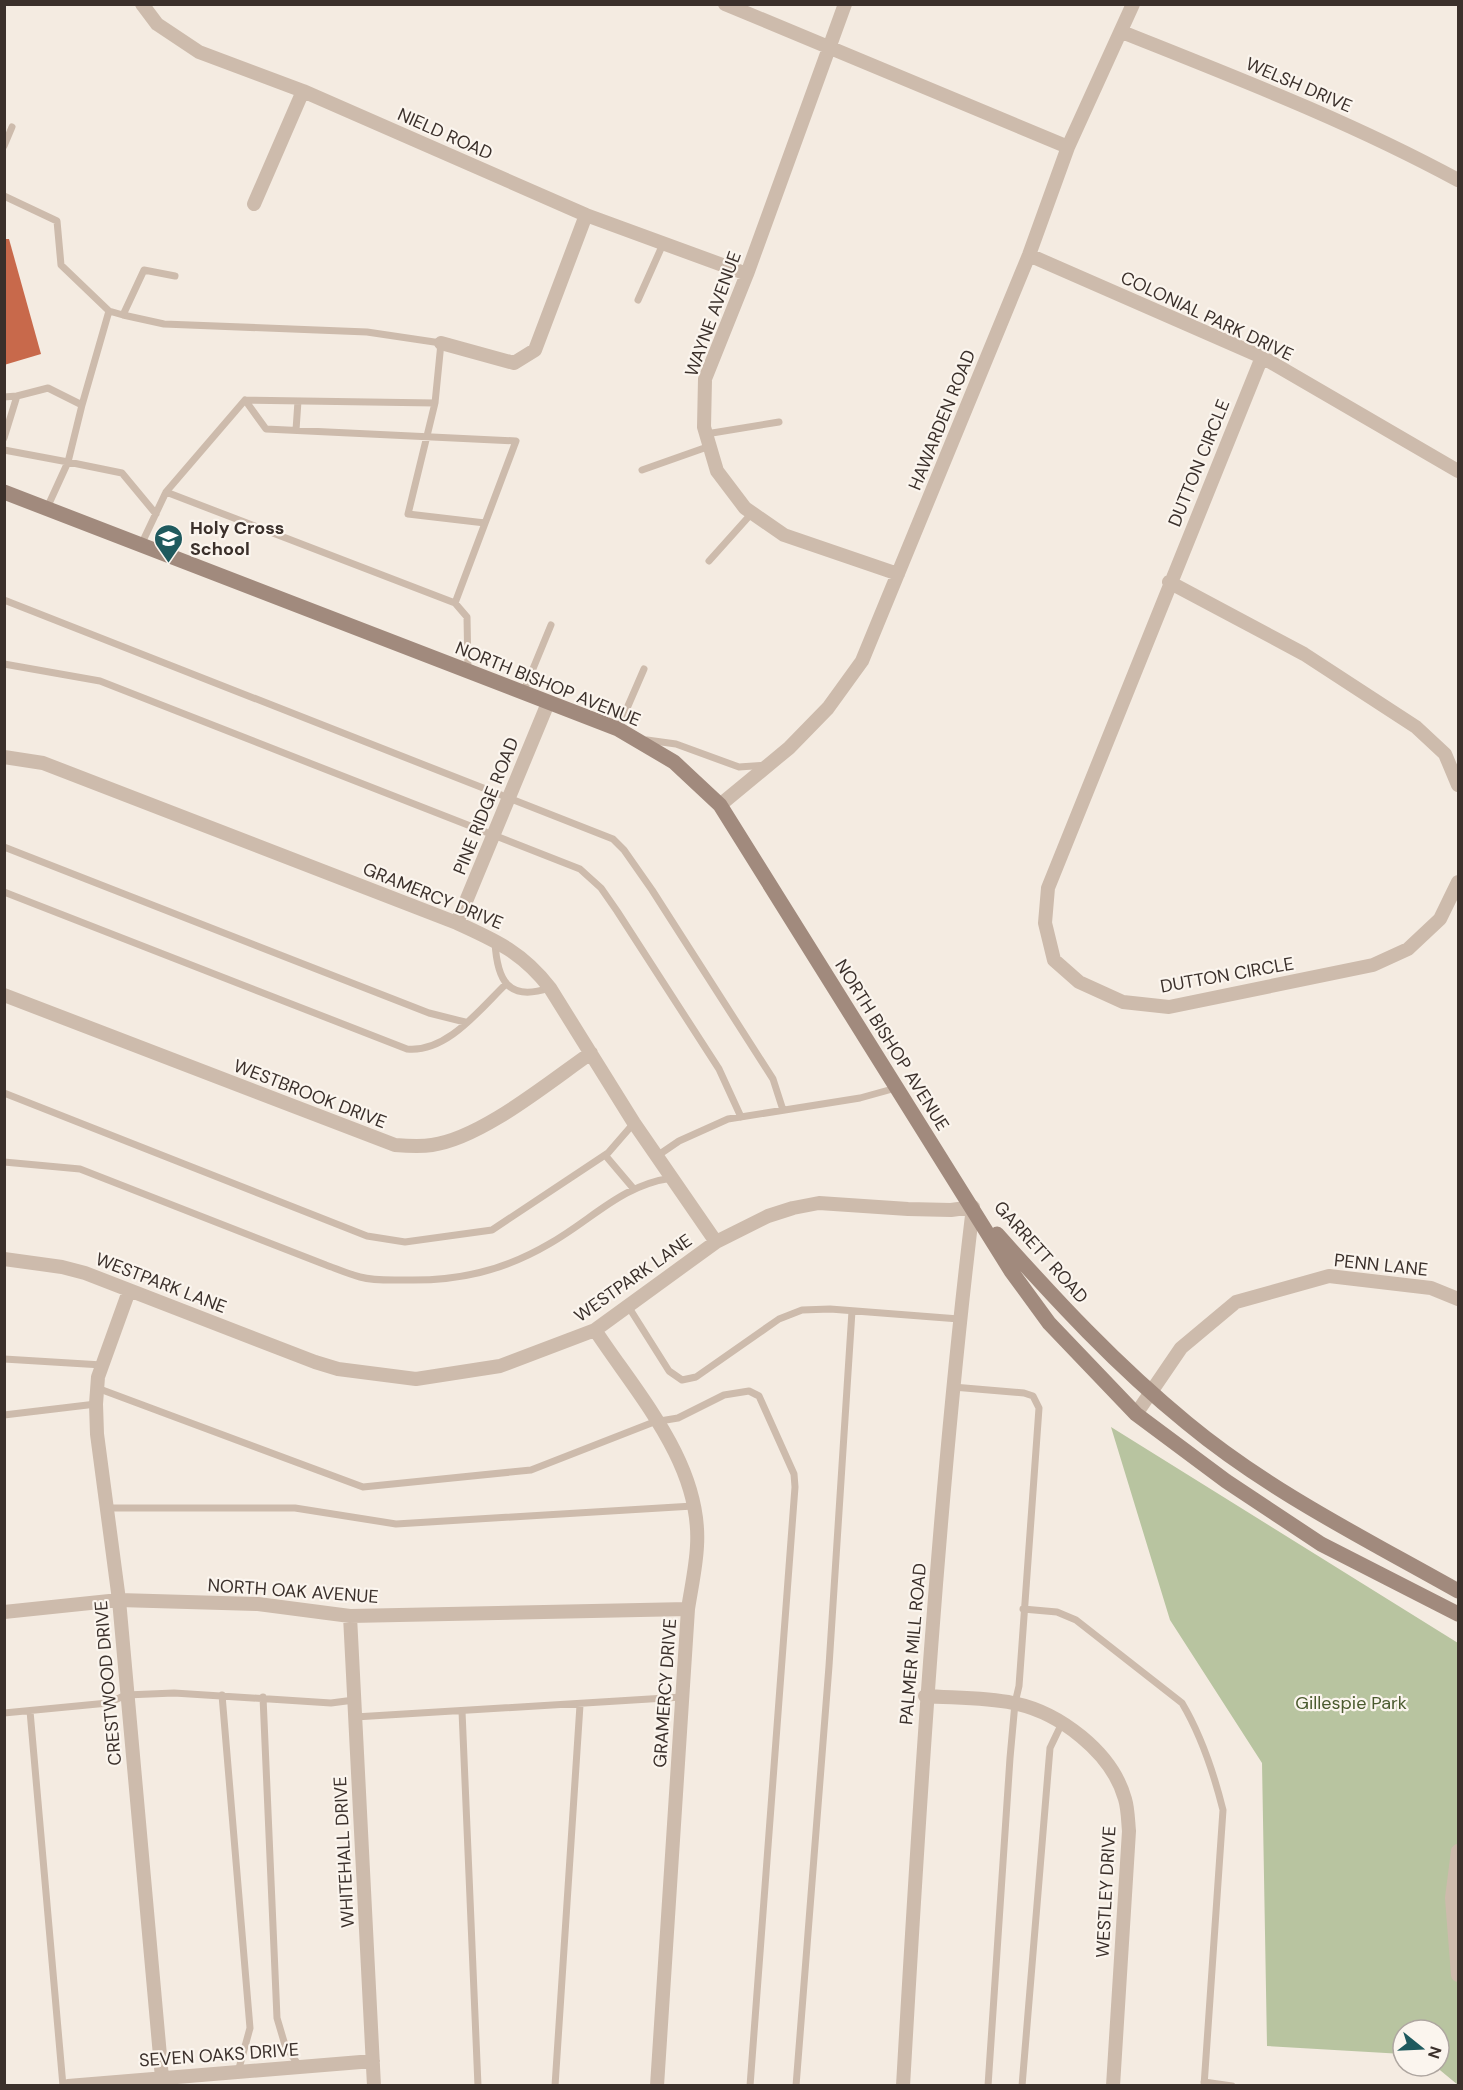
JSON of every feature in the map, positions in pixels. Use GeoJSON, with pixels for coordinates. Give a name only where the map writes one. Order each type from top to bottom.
{"type":"FeatureCollection","features":[{"type":"Feature","properties":{"kind":"main road","name":"NORTH BISHOP AVENUE"},"geometry":{"type":"LineString","coordinates":[[4,492],[618,729],[674,762],[720,805],[973,1207]]}},
{"type":"Feature","properties":{"kind":"main road","name":"GARRETT ROAD"},"geometry":{"type":"LineString","coordinates":[[973,1207],[1107,1354],[1188,1425],[1264,1479],[1458,1590]]}},
{"type":"Feature","properties":{"kind":"main road","name":"GARRETT ROAD"},"geometry":{"type":"LineString","coordinates":[[973,1207],[1011,1271],[1049,1323],[1136,1414],[1226,1481],[1321,1544],[1458,1614]]}},
{"type":"Feature","properties":{"kind":"street","name":"NIELD ROAD"},"geometry":{"type":"LineString","coordinates":[[142,4],[157,24],[200,52],[303,91],[586,215],[747,274]]}},
{"type":"Feature","properties":{"kind":"street"},"geometry":{"type":"LineString","coordinates":[[725,4],[826,49],[1068,147]]}},
{"type":"Feature","properties":{"kind":"street","name":"WAYNE AVENUE"},"geometry":{"type":"LineString","coordinates":[[844,4],[747,274],[705,379],[704,427],[717,471],[745,508],[784,535],[898,574]]}},
{"type":"Feature","properties":{"kind":"street","name":"HAWARDEN ROAD"},"geometry":{"type":"LineString","coordinates":[[720,805],[768,765],[828,708],[862,661],[1029,255],[1068,147],[1122,32],[1132,4]]}},
{"type":"Feature","properties":{"kind":"street","name":"WELSH DRIVE"},"geometry":{"type":"LineString","coordinates":[[1122,32],[1319,110],[1392,144],[1458,180]]}},
{"type":"Feature","properties":{"kind":"street"},"geometry":{"type":"LineString","coordinates":[[254,204],[303,91]]}},
{"type":"Feature","properties":{"kind":"street"},"geometry":{"type":"LineString","coordinates":[[441,343],[514,363],[535,350],[586,215]]}},
{"type":"Feature","properties":{"kind":"street","name":"COLONIAL PARK DRIVE"},"geometry":{"type":"LineString","coordinates":[[1029,255],[1262,357],[1458,471]]}},
{"type":"Feature","properties":{"kind":"street","name":"DUTTON CIRCLE"},"geometry":{"type":"LineString","coordinates":[[1262,357],[1169,582],[1048,888],[1045,923],[1054,960],[1079,982],[1123,1002],[1169,1007],[1373,965],[1408,949],[1440,919],[1458,882]]}},
{"type":"Feature","properties":{"kind":"street"},"geometry":{"type":"LineString","coordinates":[[1169,582],[1304,654],[1416,727],[1445,754],[1458,785]]}},
{"type":"Feature","properties":{"kind":"street","name":"PINE RIDGE ROAD"},"geometry":{"type":"LineString","coordinates":[[457,923],[548,703]]}},
{"type":"Feature","properties":{"kind":"street","name":"GRAMERCY DRIVE"},"geometry":{"type":"LineString","coordinates":[[4,757],[43,763],[457,923],[514,951],[534,967],[550,988],[634,1123],[716,1242]]}},
{"type":"Feature","properties":{"kind":"street","name":"WESTBROOK DRIVE"},"geometry":{"type":"LineString","coordinates":[[4,995],[395,1145],[433,1145],[454,1139],[483,1126],[591,1053]]}},
{"type":"Feature","properties":{"kind":"street","name":"WESTPARK LANE"},"geometry":{"type":"LineString","coordinates":[[4,1259],[62,1267],[338,1369],[416,1379],[500,1366],[595,1330],[716,1242],[768,1216],[819,1203],[908,1209],[951,1210],[973,1207]]}},
{"type":"Feature","properties":{"kind":"street","name":"PALMER MILL ROAD"},"geometry":{"type":"LineString","coordinates":[[903,2085],[925,1696],[959,1319],[973,1207]]}},
{"type":"Feature","properties":{"kind":"street","name":"PENN LANE"},"geometry":{"type":"LineString","coordinates":[[1136,1414],[1181,1348],[1236,1302],[1329,1276],[1431,1288],[1458,1299]]}},
{"type":"Feature","properties":{"kind":"street","name":"CRESTWOOD DRIVE"},"geometry":{"type":"LineString","coordinates":[[129,1291],[102,1365],[96,1404],[118,1600],[163,2082]]}},
{"type":"Feature","properties":{"kind":"street","name":"GRAMERCY DRIVE"},"geometry":{"type":"LineString","coordinates":[[595,1330],[679,1458],[693,1506],[697,1544],[688,1610],[657,2085]]}},
{"type":"Feature","properties":{"kind":"street","name":"NORTH OAK AVENUE"},"geometry":{"type":"LineString","coordinates":[[4,1612],[118,1600],[258,1604],[350,1616],[688,1610]]}},
{"type":"Feature","properties":{"kind":"street","name":"WHITEHALL DRIVE"},"geometry":{"type":"LineString","coordinates":[[350,1616],[374,2085]]}},
{"type":"Feature","properties":{"kind":"street","name":"WESTLEY DRIVE"},"geometry":{"type":"LineString","coordinates":[[925,1696],[1015,1703],[1062,1723],[1098,1753],[1113,1773],[1125,1798],[1129,1831],[1113,2085]]}},
{"type":"Feature","properties":{"kind":"street"},"geometry":{"type":"LineString","coordinates":[[1458,1851],[1452,1898],[1458,1975]]}},
{"type":"Feature","properties":{"kind":"street","name":"SEVEN OAKS DRIVE"},"geometry":{"type":"LineString","coordinates":[[65,2085],[163,2082],[238,2072],[373,2061]]}},
{"type":"Feature","properties":{"kind":"lane"},"geometry":{"type":"LineString","coordinates":[[4,146],[12,127]]}},
{"type":"Feature","properties":{"kind":"lane"},"geometry":{"type":"LineString","coordinates":[[4,196],[57,221],[61,265],[109,311],[164,324],[367,332],[441,343],[435,403],[408,514],[484,524]]}},
{"type":"Feature","properties":{"kind":"lane"},"geometry":{"type":"LineString","coordinates":[[638,300],[663,244]]}},
{"type":"Feature","properties":{"kind":"lane"},"geometry":{"type":"LineString","coordinates":[[123,315],[144,270],[175,276]]}},
{"type":"Feature","properties":{"kind":"lane"},"geometry":{"type":"LineString","coordinates":[[46,508],[68,462],[109,311]]}},
{"type":"Feature","properties":{"kind":"lane"},"geometry":{"type":"LineString","coordinates":[[4,397],[48,388],[82,405]]}},
{"type":"Feature","properties":{"kind":"lane"},"geometry":{"type":"LineString","coordinates":[[4,438],[17,396]]}},
{"type":"Feature","properties":{"kind":"lane"},"geometry":{"type":"LineString","coordinates":[[245,400],[435,403]]}},
{"type":"Feature","properties":{"kind":"lane"},"geometry":{"type":"LineString","coordinates":[[245,400],[266,429],[426,439],[516,441],[455,603]]}},
{"type":"Feature","properties":{"kind":"lane"},"geometry":{"type":"LineString","coordinates":[[141,545],[166,492],[245,400]]}},
{"type":"Feature","properties":{"kind":"lane"},"geometry":{"type":"LineString","coordinates":[[296,430],[298,401]]}},
{"type":"Feature","properties":{"kind":"lane"},"geometry":{"type":"LineString","coordinates":[[642,470],[708,440],[779,422]]}},
{"type":"Feature","properties":{"kind":"lane"},"geometry":{"type":"LineString","coordinates":[[4,450],[122,473],[156,514]]}},
{"type":"Feature","properties":{"kind":"lane"},"geometry":{"type":"LineString","coordinates":[[166,492],[455,603],[467,617],[468,672]]}},
{"type":"Feature","properties":{"kind":"lane"},"geometry":{"type":"LineString","coordinates":[[709,561],[752,513]]}},
{"type":"Feature","properties":{"kind":"lane"},"geometry":{"type":"LineString","coordinates":[[4,600],[613,839],[624,850],[652,890],[772,1079],[783,1110]]}},
{"type":"Feature","properties":{"kind":"lane"},"geometry":{"type":"LineString","coordinates":[[523,693],[551,625]]}},
{"type":"Feature","properties":{"kind":"lane"},"geometry":{"type":"LineString","coordinates":[[4,664],[100,681],[493,836],[567,862],[602,888],[718,1069],[741,1117]]}},
{"type":"Feature","properties":{"kind":"lane"},"geometry":{"type":"LineString","coordinates":[[618,729],[644,669]]}},
{"type":"Feature","properties":{"kind":"lane"},"geometry":{"type":"LineString","coordinates":[[634,739],[676,744],[739,767],[768,765]]}},
{"type":"Feature","properties":{"kind":"lane"},"geometry":{"type":"LineString","coordinates":[[4,847],[429,1013],[465,1022]]}},
{"type":"Feature","properties":{"kind":"lane"},"geometry":{"type":"LineString","coordinates":[[4,892],[407,1049],[430,1047],[465,1022],[506,984]]}},
{"type":"Feature","properties":{"kind":"lane"},"geometry":{"type":"LineString","coordinates":[[495,940],[500,974],[506,984],[521,993],[534,993],[550,988]]}},
{"type":"Feature","properties":{"kind":"lane"},"geometry":{"type":"LineString","coordinates":[[657,1156],[703,1129],[728,1119],[860,1098],[896,1088]]}},
{"type":"Feature","properties":{"kind":"lane"},"geometry":{"type":"LineString","coordinates":[[4,1093],[367,1236],[405,1242],[492,1230],[507,1223],[605,1155],[634,1123]]}},
{"type":"Feature","properties":{"kind":"lane"},"geometry":{"type":"LineString","coordinates":[[605,1155],[633,1188]]}},
{"type":"Feature","properties":{"kind":"lane"},"geometry":{"type":"LineString","coordinates":[[4,1162],[80,1169],[326,1265],[360,1277],[380,1280],[443,1281],[484,1273],[549,1244],[614,1198],[633,1188],[672,1178]]}},
{"type":"Feature","properties":{"kind":"lane"},"geometry":{"type":"LineString","coordinates":[[628,1306],[669,1371],[682,1380],[696,1377],[779,1319],[802,1310],[852,1311],[959,1319]]}},
{"type":"Feature","properties":{"kind":"lane"},"geometry":{"type":"LineString","coordinates":[[796,2085],[829,1666],[852,1311]]}},
{"type":"Feature","properties":{"kind":"lane"},"geometry":{"type":"LineString","coordinates":[[4,1359],[102,1365]]}},
{"type":"Feature","properties":{"kind":"lane"},"geometry":{"type":"LineString","coordinates":[[953,1387],[1024,1393],[1038,1401],[1040,1408],[1023,1609],[1019,1686],[1015,1703],[988,2085]]}},
{"type":"Feature","properties":{"kind":"lane"},"geometry":{"type":"LineString","coordinates":[[97,1388],[363,1487],[531,1470],[656,1422],[678,1418],[724,1395],[749,1391],[759,1396],[794,1474],[794,1513],[769,1811],[750,2085]]}},
{"type":"Feature","properties":{"kind":"lane"},"geometry":{"type":"LineString","coordinates":[[4,1415],[96,1404]]}},
{"type":"Feature","properties":{"kind":"lane"},"geometry":{"type":"LineString","coordinates":[[107,1508],[295,1508],[396,1524],[693,1506]]}},
{"type":"Feature","properties":{"kind":"lane"},"geometry":{"type":"LineString","coordinates":[[1023,1609],[1058,1612],[1082,1624],[1182,1703],[1195,1728],[1218,1788],[1223,1810],[1204,2084],[1232,2085]]}},
{"type":"Feature","properties":{"kind":"lane"},"geometry":{"type":"LineString","coordinates":[[4,1713],[108,1703],[126,1695],[222,1695],[331,1703],[354,1700]]}},
{"type":"Feature","properties":{"kind":"lane"},"geometry":{"type":"LineString","coordinates":[[222,1695],[250,2028],[238,2072]]}},
{"type":"Feature","properties":{"kind":"lane"},"geometry":{"type":"LineString","coordinates":[[263,1697],[277,2018],[279,2032],[300,2067]]}},
{"type":"Feature","properties":{"kind":"lane"},"geometry":{"type":"LineString","coordinates":[[355,1717],[682,1697]]}},
{"type":"Feature","properties":{"kind":"lane"},"geometry":{"type":"LineString","coordinates":[[555,2085],[580,1705]]}},
{"type":"Feature","properties":{"kind":"lane"},"geometry":{"type":"LineString","coordinates":[[30,1711],[65,2085]]}},
{"type":"Feature","properties":{"kind":"lane"},"geometry":{"type":"LineString","coordinates":[[462,1711],[478,2085]]}},
{"type":"Feature","properties":{"kind":"lane"},"geometry":{"type":"LineString","coordinates":[[1022,2085],[1050,1748],[1062,1723]]}},
{"type":"Feature","properties":{"kind":"green space","name":"Gillespie Park"},"geometry":{"type":"Polygon","coordinates":[[[1111,1427],[1458,1643],[1458,2085],[1450,2078],[1451,2018],[1391,2018],[1391,2053],[1267,2046],[1262,1763],[1170,1620],[1111,1427]]]}},
{"type":"Feature","properties":{"kind":"building"},"geometry":{"type":"Polygon","coordinates":[[[4,239],[9,239],[41,354],[4,365],[4,239]]]}},
{"type":"Feature","properties":{"kind":"place","name":"Holy Cross School"},"geometry":{"type":"Point","coordinates":[169,564]}}]}
